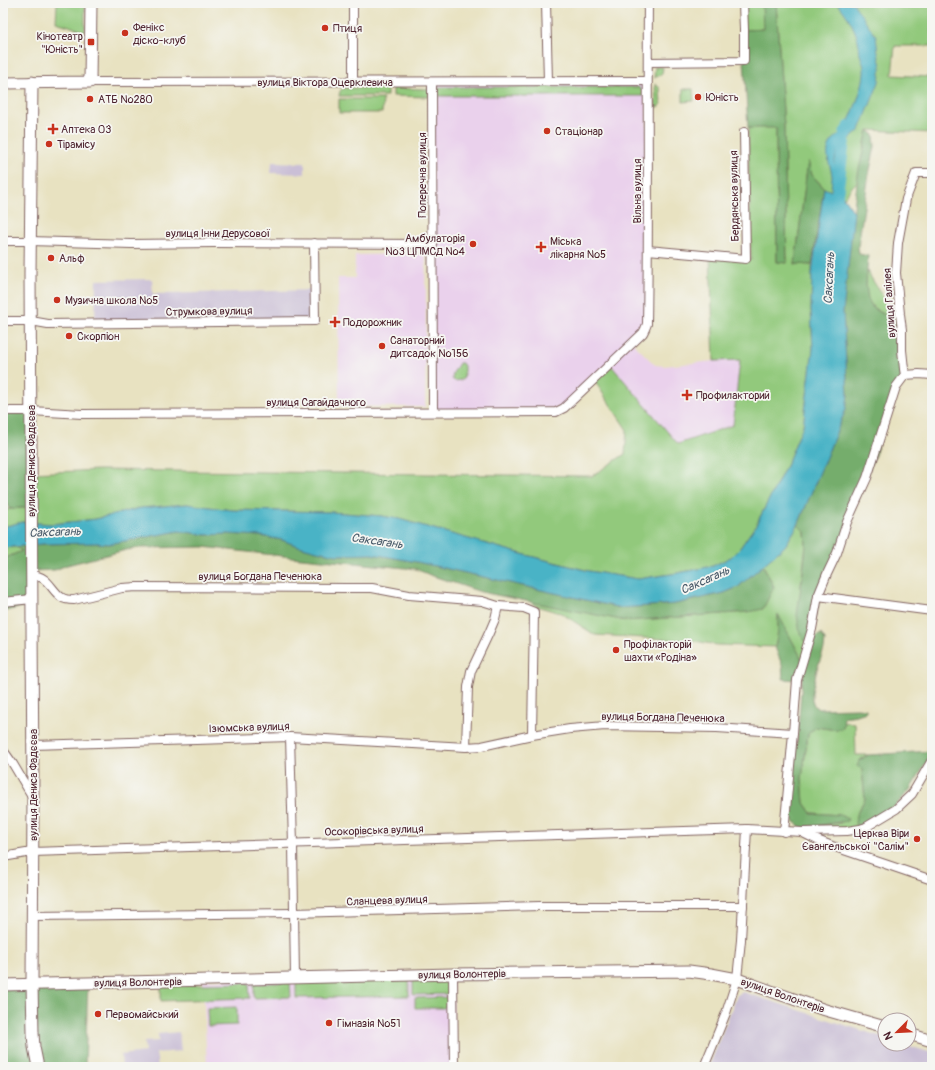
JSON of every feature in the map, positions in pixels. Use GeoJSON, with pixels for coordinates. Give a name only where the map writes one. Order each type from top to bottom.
{"type":"FeatureCollection","features":[{"type":"Feature","properties":{"kind":"street"},"geometry":{"type":"LineString","coordinates":[[90,82],[91,3]]}},
{"type":"Feature","properties":{"kind":"street"},"geometry":{"type":"LineString","coordinates":[[353,3],[353,82]]}},
{"type":"Feature","properties":{"kind":"street"},"geometry":{"type":"LineString","coordinates":[[546,3],[548,81]]}},
{"type":"Feature","properties":{"kind":"street","name":"Вільна вулиця"},"geometry":{"type":"LineString","coordinates":[[610,364],[646,329],[647,324],[648,3]]}},
{"type":"Feature","properties":{"kind":"street"},"geometry":{"type":"LineString","coordinates":[[648,62],[744,61],[743,3]]}},
{"type":"Feature","properties":{"kind":"street","name":"вулиця Віктора Оцерклевича"},"geometry":{"type":"LineString","coordinates":[[3,83],[647,81]]}},
{"type":"Feature","properties":{"kind":"street","name":"вулиця Дениса Фадєєва"},"geometry":{"type":"LineString","coordinates":[[32,82],[30,241],[33,745],[32,984],[33,1033],[38,1067]]}},
{"type":"Feature","properties":{"kind":"street","name":"Поперечна вулиця"},"geometry":{"type":"LineString","coordinates":[[432,82],[433,412]]}},
{"type":"Feature","properties":{"kind":"street","name":"Бердянська вулиця"},"geometry":{"type":"LineString","coordinates":[[648,250],[746,259],[744,132]]}},
{"type":"Feature","properties":{"kind":"street","name":"вулиця Галілея"},"geometry":{"type":"LineString","coordinates":[[905,375],[896,273],[898,243],[906,199],[916,173],[932,174]]}},
{"type":"Feature","properties":{"kind":"street","name":"вулиця Інни Дерусової"},"geometry":{"type":"LineString","coordinates":[[3,241],[131,244],[433,244]]}},
{"type":"Feature","properties":{"kind":"street","name":"Струмкова вулиця"},"geometry":{"type":"LineString","coordinates":[[3,321],[31,320],[48,324],[314,321],[314,243]]}},
{"type":"Feature","properties":{"kind":"street","name":"вулиця Сагайдачного"},"geometry":{"type":"LineString","coordinates":[[3,411],[82,414],[556,412],[564,408],[610,364]]}},
{"type":"Feature","properties":{"kind":"street"},"geometry":{"type":"LineString","coordinates":[[784,832],[797,680],[812,629],[818,596],[837,552],[847,522],[867,478],[896,387],[905,375],[932,375]]}},
{"type":"Feature","properties":{"kind":"street","name":"вулиця Богдана Печенюка"},"geometry":{"type":"LineString","coordinates":[[31,573],[37,575],[51,585],[61,597],[66,600],[74,600],[122,588],[137,587],[372,588],[409,595],[482,601],[498,606],[524,608],[534,612],[532,735]]}},
{"type":"Feature","properties":{"kind":"street"},"geometry":{"type":"LineString","coordinates":[[818,596],[932,611]]}},
{"type":"Feature","properties":{"kind":"street"},"geometry":{"type":"LineString","coordinates":[[3,602],[32,599]]}},
{"type":"Feature","properties":{"kind":"street"},"geometry":{"type":"LineString","coordinates":[[466,747],[468,687],[471,671],[490,633],[498,606]]}},
{"type":"Feature","properties":{"kind":"street","name":"вулиця Богдана Печенюка"},"geometry":{"type":"LineString","coordinates":[[466,747],[482,746],[532,735],[605,726],[717,728],[793,733]]}},
{"type":"Feature","properties":{"kind":"street"},"geometry":{"type":"LineString","coordinates":[[290,737],[295,978]]}},
{"type":"Feature","properties":{"kind":"street","name":"Ізюмська вулиця"},"geometry":{"type":"LineString","coordinates":[[33,745],[290,737],[466,747]]}},
{"type":"Feature","properties":{"kind":"street"},"geometry":{"type":"LineString","coordinates":[[3,750],[14,764],[33,796]]}},
{"type":"Feature","properties":{"kind":"street"},"geometry":{"type":"LineString","coordinates":[[704,1067],[726,1013],[737,979],[741,940],[747,829],[803,832],[847,831],[866,827],[896,809],[912,794],[932,760]]}},
{"type":"Feature","properties":{"kind":"street","name":"Осокорівська вулиця"},"geometry":{"type":"LineString","coordinates":[[3,857],[32,852],[747,829]]}},
{"type":"Feature","properties":{"kind":"street"},"geometry":{"type":"LineString","coordinates":[[803,832],[832,846],[932,880]]}},
{"type":"Feature","properties":{"kind":"street","name":"Сланцева вулиця"},"geometry":{"type":"LineString","coordinates":[[32,916],[294,913],[540,906],[743,906]]}},
{"type":"Feature","properties":{"kind":"street","name":"вулиця Волонтерів"},"geometry":{"type":"LineString","coordinates":[[3,985],[453,974],[683,971],[701,972],[737,979],[822,1009],[877,1025]]}},
{"type":"Feature","properties":{"kind":"street"},"geometry":{"type":"LineString","coordinates":[[453,974],[454,1067]]}},
{"type":"Feature","properties":{"kind":"street"},"geometry":{"type":"LineString","coordinates":[[917,1036],[932,1041]]}},
{"type":"Feature","properties":{"kind":"shaded area","name":"Міська лікарня №5"},"geometry":{"type":"Polygon","coordinates":[[[647,81],[647,324],[633,343],[655,365],[664,366],[740,360],[733,425],[678,444],[610,364],[564,408],[433,412],[432,82],[647,81]]]}},
{"type":"Feature","properties":{"kind":"shaded area"},"geometry":{"type":"Polygon","coordinates":[[[272,162],[305,163],[305,174],[271,173],[272,162]]]}},
{"type":"Feature","properties":{"kind":"shaded area","name":"Санаторний дитсадок №156"},"geometry":{"type":"Polygon","coordinates":[[[423,254],[426,256],[425,407],[339,406],[338,278],[355,278],[355,255],[423,254]]]}},
{"type":"Feature","properties":{"kind":"shaded area"},"geometry":{"type":"Polygon","coordinates":[[[152,279],[153,294],[314,290],[315,321],[95,323],[96,280],[152,279]]]}},
{"type":"Feature","properties":{"kind":"shaded area","name":"Гімназія №51"},"geometry":{"type":"Polygon","coordinates":[[[453,974],[454,1067],[207,1067],[203,980],[453,974]]]}},
{"type":"Feature","properties":{"kind":"shaded area"},"geometry":{"type":"Polygon","coordinates":[[[743,992],[877,1035],[877,1052],[917,1052],[917,1048],[932,1053],[932,1067],[709,1067],[737,995],[743,992]]]}},
{"type":"Feature","properties":{"kind":"shaded area"},"geometry":{"type":"Polygon","coordinates":[[[179,1032],[181,1051],[156,1053],[158,1067],[122,1067],[121,1055],[145,1052],[144,1042],[159,1041],[158,1034],[179,1032]]]}},
{"type":"Feature","properties":{"kind":"green space"},"geometry":{"type":"Polygon","coordinates":[[[57,3],[85,3],[85,32],[56,22],[57,3]]]}},
{"type":"Feature","properties":{"kind":"green space"},"geometry":{"type":"Polygon","coordinates":[[[743,3],[762,3],[764,29],[744,30],[743,3]]]}},
{"type":"Feature","properties":{"kind":"green space"},"geometry":{"type":"Polygon","coordinates":[[[762,3],[776,3],[784,127],[787,263],[777,262],[776,128],[748,128],[744,61],[744,30],[763,29],[762,3]]]}},
{"type":"Feature","properties":{"kind":"green space"},"geometry":{"type":"Polygon","coordinates":[[[776,3],[932,3],[932,46],[895,46],[892,75],[932,77],[932,133],[868,130],[858,181],[844,198],[824,188],[812,175],[808,162],[795,264],[812,265],[811,309],[813,349],[803,426],[787,464],[756,525],[740,548],[731,557],[713,566],[638,579],[589,571],[522,554],[399,519],[382,516],[331,512],[232,510],[187,504],[141,508],[96,519],[53,524],[22,522],[3,527],[3,510],[31,507],[31,473],[99,470],[592,476],[625,454],[627,430],[594,380],[610,364],[678,444],[733,425],[740,360],[714,361],[710,255],[751,260],[748,128],[776,127],[777,262],[787,263],[784,127],[776,3]]]}},
{"type":"Feature","properties":{"kind":"green space"},"geometry":{"type":"Polygon","coordinates":[[[655,67],[663,67],[662,74],[654,78],[655,67]]]}},
{"type":"Feature","properties":{"kind":"green space"},"geometry":{"type":"Polygon","coordinates":[[[655,84],[660,88],[661,105],[656,108],[655,84]]]}},
{"type":"Feature","properties":{"kind":"green space"},"geometry":{"type":"Polygon","coordinates":[[[439,87],[639,87],[643,92],[643,96],[436,96],[436,90],[439,87]]]}},
{"type":"Feature","properties":{"kind":"green space"},"geometry":{"type":"Polygon","coordinates":[[[345,88],[385,88],[387,91],[387,96],[339,96],[340,90],[345,88]]]}},
{"type":"Feature","properties":{"kind":"green space"},"geometry":{"type":"Polygon","coordinates":[[[393,88],[429,89],[429,97],[393,96],[393,88]]]}},
{"type":"Feature","properties":{"kind":"green space"},"geometry":{"type":"Polygon","coordinates":[[[683,89],[693,89],[694,101],[683,102],[683,89]]]}},
{"type":"Feature","properties":{"kind":"green space"},"geometry":{"type":"Polygon","coordinates":[[[733,95],[733,100],[705,101],[705,96],[733,95]]]}},
{"type":"Feature","properties":{"kind":"green space"},"geometry":{"type":"Polygon","coordinates":[[[339,99],[383,99],[382,113],[339,113],[339,99]]]}},
{"type":"Feature","properties":{"kind":"green space"},"geometry":{"type":"Polygon","coordinates":[[[868,130],[874,135],[875,147],[869,174],[858,247],[859,254],[868,256],[866,285],[868,299],[873,308],[885,315],[892,322],[902,350],[904,369],[875,455],[827,574],[807,645],[800,633],[797,615],[806,545],[805,532],[798,525],[846,409],[848,395],[843,312],[858,176],[868,130]]]}},
{"type":"Feature","properties":{"kind":"green space"},"geometry":{"type":"Polygon","coordinates":[[[808,161],[812,175],[824,188],[812,265],[795,264],[808,161]]]}},
{"type":"Feature","properties":{"kind":"green space"},"geometry":{"type":"Polygon","coordinates":[[[867,271],[888,305],[900,314],[902,350],[893,328],[886,316],[874,308],[868,299],[866,285],[867,271]]]}},
{"type":"Feature","properties":{"kind":"green space"},"geometry":{"type":"Polygon","coordinates":[[[459,363],[462,363],[464,366],[464,378],[455,381],[452,379],[453,373],[459,363]]]}},
{"type":"Feature","properties":{"kind":"green space"},"geometry":{"type":"Polygon","coordinates":[[[3,411],[31,411],[31,507],[9,509],[3,492],[3,411]]]}},
{"type":"Feature","properties":{"kind":"green space"},"geometry":{"type":"Polygon","coordinates":[[[798,525],[805,532],[806,545],[801,586],[807,645],[803,661],[778,615],[778,631],[775,647],[717,645],[695,641],[595,635],[561,613],[536,606],[531,602],[626,621],[748,612],[774,587],[763,565],[785,546],[798,525]]]}},
{"type":"Feature","properties":{"kind":"green space"},"geometry":{"type":"Polygon","coordinates":[[[179,531],[206,535],[228,534],[261,536],[282,540],[317,551],[337,555],[372,554],[417,562],[621,608],[675,604],[724,593],[738,587],[763,565],[774,587],[763,609],[748,612],[626,621],[481,592],[416,569],[203,547],[139,548],[67,565],[55,570],[31,571],[32,604],[3,612],[3,559],[22,551],[16,547],[43,544],[109,544],[179,531]]]}},
{"type":"Feature","properties":{"kind":"green space"},"geometry":{"type":"Polygon","coordinates":[[[16,547],[22,551],[3,559],[3,548],[16,547]]]}},
{"type":"Feature","properties":{"kind":"green space"},"geometry":{"type":"Polygon","coordinates":[[[778,614],[803,661],[797,680],[783,679],[782,665],[775,647],[778,631],[778,614]]]}},
{"type":"Feature","properties":{"kind":"green space"},"geometry":{"type":"Polygon","coordinates":[[[821,634],[825,640],[824,649],[817,669],[812,692],[812,700],[814,705],[818,709],[857,708],[866,709],[866,712],[844,717],[843,728],[833,729],[816,727],[808,734],[802,778],[804,803],[811,813],[840,815],[848,819],[847,821],[802,828],[791,818],[791,799],[802,681],[806,664],[816,637],[821,634]]]}},
{"type":"Feature","properties":{"kind":"green space"},"geometry":{"type":"Polygon","coordinates":[[[844,722],[855,723],[856,755],[868,755],[860,760],[865,799],[856,815],[858,828],[823,830],[802,828],[841,823],[840,815],[811,813],[804,803],[802,778],[808,734],[816,727],[830,729],[843,728],[844,722]]]}},
{"type":"Feature","properties":{"kind":"green space"},"geometry":{"type":"Polygon","coordinates":[[[932,751],[932,754],[909,791],[894,807],[858,828],[855,825],[856,815],[865,799],[862,769],[857,766],[860,760],[868,755],[932,751]]]}},
{"type":"Feature","properties":{"kind":"green space"},"geometry":{"type":"Polygon","coordinates":[[[409,978],[409,996],[296,998],[296,982],[409,978]]]}},
{"type":"Feature","properties":{"kind":"green space"},"geometry":{"type":"Polygon","coordinates":[[[451,979],[451,994],[413,995],[413,980],[451,979]]]}},
{"type":"Feature","properties":{"kind":"green space"},"geometry":{"type":"Polygon","coordinates":[[[290,982],[291,997],[254,998],[254,984],[290,982]]]}},
{"type":"Feature","properties":{"kind":"green space"},"geometry":{"type":"Polygon","coordinates":[[[88,983],[85,1067],[3,1067],[3,985],[88,983]]]}},
{"type":"Feature","properties":{"kind":"green space"},"geometry":{"type":"Polygon","coordinates":[[[249,983],[250,998],[161,1001],[161,985],[249,983]]]}},
{"type":"Feature","properties":{"kind":"green space"},"geometry":{"type":"Polygon","coordinates":[[[451,997],[450,1004],[444,1008],[415,1008],[415,998],[451,997]]]}},
{"type":"Feature","properties":{"kind":"green space"},"geometry":{"type":"Polygon","coordinates":[[[237,1007],[237,1025],[208,1026],[207,1008],[237,1007]]]}},
{"type":"Feature","properties":{"kind":"water"},"geometry":{"type":"Polygon","coordinates":[[[837,3],[853,3],[876,36],[881,66],[879,82],[860,130],[850,139],[839,145],[835,160],[840,196],[844,198],[854,212],[843,312],[848,395],[846,409],[798,525],[785,546],[738,587],[724,593],[675,604],[621,608],[417,562],[372,554],[337,555],[295,545],[282,540],[261,536],[228,534],[206,535],[179,531],[109,544],[43,544],[3,548],[3,527],[22,522],[53,524],[96,519],[141,508],[187,504],[232,510],[331,512],[382,516],[399,519],[522,554],[589,571],[638,579],[713,566],[731,557],[740,548],[756,525],[787,464],[803,426],[813,349],[811,309],[812,273],[824,188],[831,191],[832,176],[828,159],[828,149],[831,142],[843,131],[848,123],[858,100],[864,76],[864,66],[860,55],[857,37],[848,18],[837,3]]]}},
{"type":"Feature","properties":{"kind":"waterway","name":"Саксагань"},"geometry":{"type":"LineString","coordinates":[[836,203],[845,133],[849,127]]}},
{"type":"Feature","properties":{"kind":"place","name":"Птиця"},"geometry":{"type":"Point","coordinates":[325,28]}},
{"type":"Feature","properties":{"kind":"place","name":"Фенікс діско-клуб"},"geometry":{"type":"Point","coordinates":[125,33]}},
{"type":"Feature","properties":{"kind":"place","name":"Кінотеатр \"Юність\""},"geometry":{"type":"Point","coordinates":[91,42]}},
{"type":"Feature","properties":{"kind":"place","name":"Юність"},"geometry":{"type":"Point","coordinates":[698,97]}},
{"type":"Feature","properties":{"kind":"place","name":"АТБ №280"},"geometry":{"type":"Point","coordinates":[90,99]}},
{"type":"Feature","properties":{"kind":"place","name":"Аптека 03"},"geometry":{"type":"Point","coordinates":[53,129]}},
{"type":"Feature","properties":{"kind":"place","name":"Стаціонар"},"geometry":{"type":"Point","coordinates":[547,131]}},
{"type":"Feature","properties":{"kind":"place","name":"Тірамісу"},"geometry":{"type":"Point","coordinates":[49,144]}},
{"type":"Feature","properties":{"kind":"place","name":"Амбулаторія №3 ЦПМСД №4"},"geometry":{"type":"Point","coordinates":[473,244]}},
{"type":"Feature","properties":{"kind":"place","name":"Міська лікарня №5"},"geometry":{"type":"Point","coordinates":[541,247]}},
{"type":"Feature","properties":{"kind":"place","name":"Альф"},"geometry":{"type":"Point","coordinates":[51,258]}},
{"type":"Feature","properties":{"kind":"place","name":"Музична школа №5"},"geometry":{"type":"Point","coordinates":[57,300]}},
{"type":"Feature","properties":{"kind":"place","name":"Подорожник"},"geometry":{"type":"Point","coordinates":[335,322]}},
{"type":"Feature","properties":{"kind":"place","name":"Скорпіон"},"geometry":{"type":"Point","coordinates":[69,336]}},
{"type":"Feature","properties":{"kind":"place","name":"Санаторний дитсадок №156"},"geometry":{"type":"Point","coordinates":[382,346]}},
{"type":"Feature","properties":{"kind":"place","name":"Профилакторий"},"geometry":{"type":"Point","coordinates":[687,395]}},
{"type":"Feature","properties":{"kind":"place","name":"Профілакторій шахти «Родіна»"},"geometry":{"type":"Point","coordinates":[616,650]}},
{"type":"Feature","properties":{"kind":"place","name":"Церква Віри Євангельської \"Салім\""},"geometry":{"type":"Point","coordinates":[917,839]}},
{"type":"Feature","properties":{"kind":"place","name":"Первомайський"},"geometry":{"type":"Point","coordinates":[98,1014]}},
{"type":"Feature","properties":{"kind":"place","name":"Гімназія №51"},"geometry":{"type":"Point","coordinates":[329,1023]}}]}
